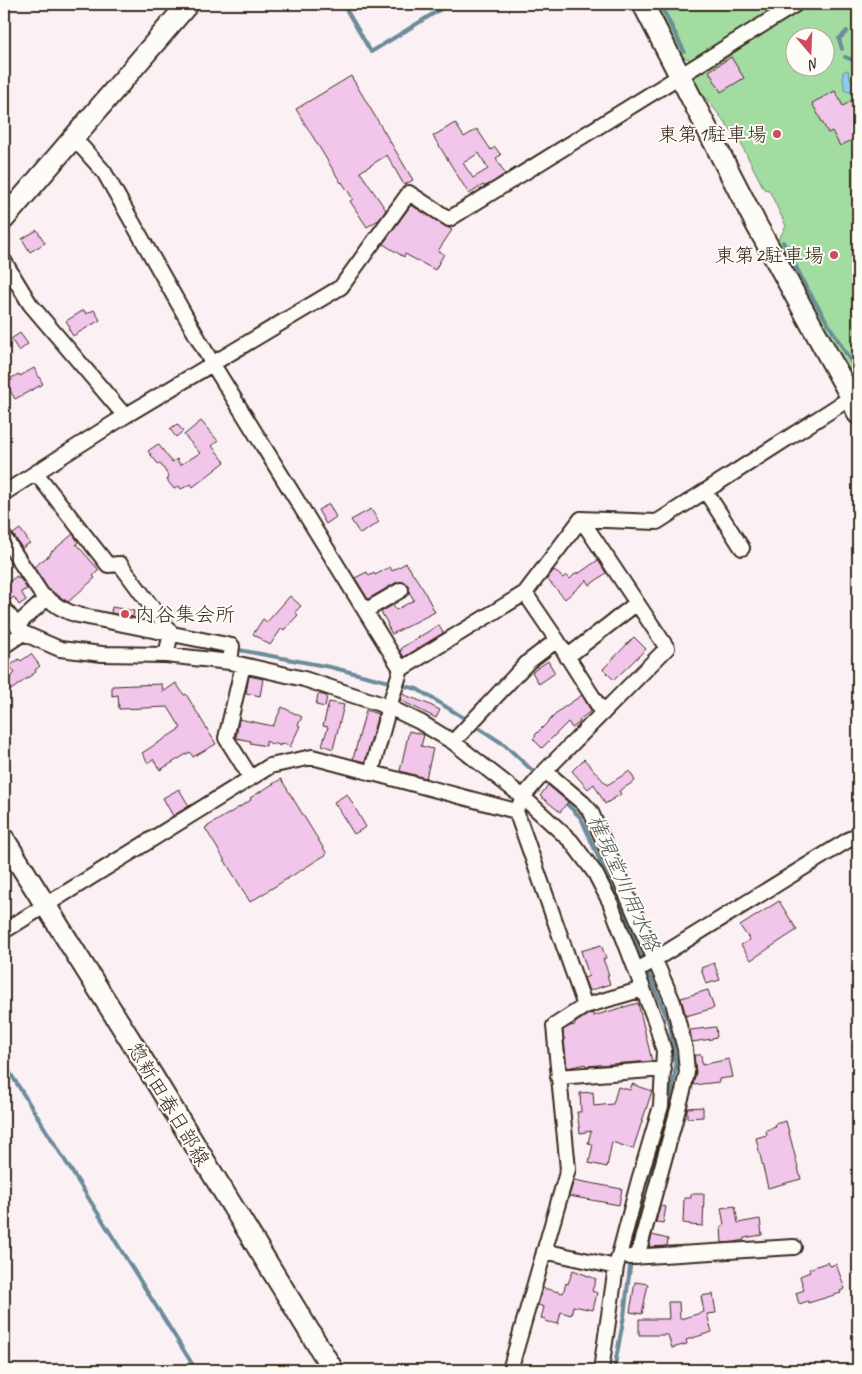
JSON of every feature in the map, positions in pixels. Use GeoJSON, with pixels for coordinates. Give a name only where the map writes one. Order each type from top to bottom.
{"type":"FeatureCollection","features":[{"type":"Feature","properties":{"kind":"street"},"geometry":{"type":"LineString","coordinates":[[4,219],[188,4]]}},
{"type":"Feature","properties":{"kind":"street"},"geometry":{"type":"LineString","coordinates":[[581,519],[657,522],[856,401],[756,224],[643,4]]}},
{"type":"Feature","properties":{"kind":"street"},"geometry":{"type":"LineString","coordinates":[[4,493],[125,416],[341,287],[409,193],[449,219],[796,4]]}},
{"type":"Feature","properties":{"kind":"street"},"geometry":{"type":"LineString","coordinates":[[74,138],[104,172],[212,363],[401,669]]}},
{"type":"Feature","properties":{"kind":"street"},"geometry":{"type":"LineString","coordinates":[[4,261],[30,304],[125,416]]}},
{"type":"Feature","properties":{"kind":"street"},"geometry":{"type":"LineString","coordinates":[[36,473],[108,565],[120,564],[171,633],[166,655]]}},
{"type":"Feature","properties":{"kind":"street"},"geometry":{"type":"LineString","coordinates":[[706,492],[742,548]]}},
{"type":"Feature","properties":{"kind":"street"},"geometry":{"type":"LineString","coordinates":[[371,773],[401,669],[525,593],[581,519]]}},
{"type":"Feature","properties":{"kind":"street"},"geometry":{"type":"LineString","coordinates":[[581,519],[667,648],[545,771],[523,797],[516,811],[585,1006]]}},
{"type":"Feature","properties":{"kind":"street"},"geometry":{"type":"LineString","coordinates":[[4,538],[42,595],[58,607],[69,612],[232,646],[236,663],[226,738],[251,778]]}},
{"type":"Feature","properties":{"kind":"street"},"geometry":{"type":"LineString","coordinates":[[366,611],[401,590]]}},
{"type":"Feature","properties":{"kind":"street"},"geometry":{"type":"LineString","coordinates":[[525,593],[603,712]]}},
{"type":"Feature","properties":{"kind":"street"},"geometry":{"type":"LineString","coordinates":[[4,646],[47,598]]}},
{"type":"Feature","properties":{"kind":"street"},"geometry":{"type":"LineString","coordinates":[[567,657],[637,604]]}},
{"type":"Feature","properties":{"kind":"street"},"geometry":{"type":"LineString","coordinates":[[4,610],[20,629],[60,649],[102,654],[166,655],[236,663],[304,679],[389,707],[420,722],[453,742],[523,797],[572,841],[595,873],[610,902],[656,1023],[664,1051],[661,1106],[617,1262],[601,1370]]}},
{"type":"Feature","properties":{"kind":"street"},"geometry":{"type":"LineString","coordinates":[[453,742],[528,662],[556,640]]}},
{"type":"Feature","properties":{"kind":"street"},"geometry":{"type":"LineString","coordinates":[[4,931],[270,766],[312,757],[516,811]]}},
{"type":"Feature","properties":{"kind":"street"},"geometry":{"type":"LineString","coordinates":[[545,771],[591,812],[673,1002],[685,1049],[686,1072],[683,1092],[636,1257]]}},
{"type":"Feature","properties":{"kind":"street"},"geometry":{"type":"LineString","coordinates":[[636,971],[858,834]]}},
{"type":"Feature","properties":{"kind":"street","name":"惣新田春日部線"},"geometry":{"type":"LineString","coordinates":[[4,838],[333,1370]]}},
{"type":"Feature","properties":{"kind":"street"},"geometry":{"type":"LineString","coordinates":[[510,1370],[568,1169],[554,1026],[585,1006],[643,989]]}},
{"type":"Feature","properties":{"kind":"street"},"geometry":{"type":"LineString","coordinates":[[664,1051],[685,1049]]}},
{"type":"Feature","properties":{"kind":"street"},"geometry":{"type":"LineString","coordinates":[[558,1077],[664,1069]]}},
{"type":"Feature","properties":{"kind":"street"},"geometry":{"type":"LineString","coordinates":[[544,1251],[617,1262],[636,1257],[794,1246]]}},
{"type":"Feature","properties":{"kind":"green space"},"geometry":{"type":"Polygon","coordinates":[[[656,4],[858,4],[858,374],[848,369],[805,297],[777,242],[786,226],[769,190],[764,189],[739,140],[694,83],[695,76],[689,59],[683,57],[656,4]]]}},
{"type":"Feature","properties":{"kind":"water"},"geometry":{"type":"Polygon","coordinates":[[[848,70],[850,79],[858,80],[858,89],[849,92],[844,90],[843,77],[843,72],[848,70]]]}},
{"type":"Feature","properties":{"kind":"building"},"geometry":{"type":"Polygon","coordinates":[[[731,57],[744,78],[721,92],[709,71],[731,57]]]}},
{"type":"Feature","properties":{"kind":"building"},"geometry":{"type":"Polygon","coordinates":[[[351,76],[413,180],[404,185],[387,155],[360,172],[386,210],[380,219],[367,227],[350,201],[353,199],[341,183],[296,109],[351,76]]]}},
{"type":"Feature","properties":{"kind":"building"},"geometry":{"type":"Polygon","coordinates":[[[835,91],[843,106],[858,97],[858,137],[840,146],[832,131],[828,133],[812,103],[835,91]]]}},
{"type":"Feature","properties":{"kind":"building"},"geometry":{"type":"Polygon","coordinates":[[[455,123],[464,137],[477,129],[491,150],[495,147],[501,155],[496,158],[505,174],[469,194],[433,136],[455,123]],[[479,153],[463,163],[473,178],[488,169],[479,153]]]}},
{"type":"Feature","properties":{"kind":"building"},"geometry":{"type":"Polygon","coordinates":[[[411,205],[452,230],[438,251],[444,254],[435,270],[405,254],[404,257],[383,244],[411,205]]]}},
{"type":"Feature","properties":{"kind":"building"},"geometry":{"type":"Polygon","coordinates":[[[37,230],[45,243],[30,252],[22,239],[37,230]]]}},
{"type":"Feature","properties":{"kind":"building"},"geometry":{"type":"Polygon","coordinates":[[[84,310],[86,314],[94,310],[100,320],[73,336],[66,321],[84,310]]]}},
{"type":"Feature","properties":{"kind":"building"},"geometry":{"type":"Polygon","coordinates":[[[20,333],[28,344],[19,351],[11,339],[20,333]]]}},
{"type":"Feature","properties":{"kind":"building"},"geometry":{"type":"Polygon","coordinates":[[[34,368],[43,384],[15,399],[6,383],[12,380],[11,378],[19,374],[20,376],[34,368]]]}},
{"type":"Feature","properties":{"kind":"building"},"geometry":{"type":"Polygon","coordinates":[[[201,421],[218,441],[212,446],[225,462],[193,487],[191,484],[181,489],[179,486],[174,489],[167,480],[169,477],[160,463],[158,464],[148,451],[158,444],[172,462],[177,459],[180,465],[200,453],[184,435],[201,421]]]}},
{"type":"Feature","properties":{"kind":"building"},"geometry":{"type":"Polygon","coordinates":[[[177,424],[183,431],[176,437],[170,429],[177,424]]]}},
{"type":"Feature","properties":{"kind":"building"},"geometry":{"type":"Polygon","coordinates":[[[329,504],[336,517],[326,524],[318,510],[329,504]]]}},
{"type":"Feature","properties":{"kind":"building"},"geometry":{"type":"Polygon","coordinates":[[[371,509],[379,522],[360,534],[351,520],[371,509]]]}},
{"type":"Feature","properties":{"kind":"building"},"geometry":{"type":"Polygon","coordinates":[[[20,529],[30,543],[22,548],[13,534],[20,529]]]}},
{"type":"Feature","properties":{"kind":"building"},"geometry":{"type":"Polygon","coordinates":[[[73,534],[78,542],[76,544],[99,570],[93,576],[95,578],[68,602],[48,589],[34,567],[73,534]]]}},
{"type":"Feature","properties":{"kind":"building"},"geometry":{"type":"Polygon","coordinates":[[[598,560],[606,573],[590,585],[587,580],[565,599],[547,579],[554,570],[563,578],[566,575],[570,579],[577,572],[578,574],[598,560]]]}},
{"type":"Feature","properties":{"kind":"building"},"geometry":{"type":"Polygon","coordinates":[[[406,563],[435,612],[392,634],[381,612],[393,605],[396,610],[414,600],[409,592],[408,585],[405,582],[397,582],[368,599],[355,578],[367,572],[369,576],[374,573],[375,575],[390,567],[392,571],[406,563]]]}},
{"type":"Feature","properties":{"kind":"building"},"geometry":{"type":"Polygon","coordinates":[[[17,576],[27,589],[21,592],[26,600],[19,605],[14,597],[10,600],[4,591],[4,585],[17,576]]]}},
{"type":"Feature","properties":{"kind":"building"},"geometry":{"type":"Polygon","coordinates":[[[290,596],[301,606],[295,612],[298,615],[284,630],[282,628],[270,645],[253,634],[263,619],[267,622],[290,596]]]}},
{"type":"Feature","properties":{"kind":"building"},"geometry":{"type":"Polygon","coordinates":[[[112,607],[134,611],[133,617],[111,613],[112,607]]]}},
{"type":"Feature","properties":{"kind":"building"},"geometry":{"type":"Polygon","coordinates":[[[439,625],[443,633],[404,657],[400,651],[402,650],[401,648],[439,625]]]}},
{"type":"Feature","properties":{"kind":"building"},"geometry":{"type":"Polygon","coordinates":[[[634,637],[646,649],[614,680],[603,669],[634,637]]]}},
{"type":"Feature","properties":{"kind":"building"},"geometry":{"type":"Polygon","coordinates":[[[31,654],[40,666],[35,670],[36,672],[4,695],[4,682],[15,673],[10,666],[19,659],[21,661],[31,654]]]}},
{"type":"Feature","properties":{"kind":"building"},"geometry":{"type":"Polygon","coordinates":[[[548,661],[555,673],[539,684],[532,672],[548,661]]]}},
{"type":"Feature","properties":{"kind":"building"},"geometry":{"type":"Polygon","coordinates":[[[249,676],[263,679],[260,696],[246,693],[249,676]]]}},
{"type":"Feature","properties":{"kind":"building"},"geometry":{"type":"Polygon","coordinates":[[[176,683],[184,695],[186,694],[216,744],[193,757],[190,752],[160,770],[153,759],[148,763],[142,753],[181,728],[168,707],[119,709],[118,695],[112,696],[112,686],[162,684],[163,692],[176,683]]]}},
{"type":"Feature","properties":{"kind":"building"},"geometry":{"type":"Polygon","coordinates":[[[318,694],[327,696],[325,707],[316,705],[318,694]]]}},
{"type":"Feature","properties":{"kind":"building"},"geometry":{"type":"Polygon","coordinates":[[[402,694],[440,710],[436,718],[400,700],[402,694]]]}},
{"type":"Feature","properties":{"kind":"building"},"geometry":{"type":"Polygon","coordinates":[[[582,695],[591,711],[572,728],[568,722],[542,748],[533,739],[535,735],[560,710],[582,695]]]}},
{"type":"Feature","properties":{"kind":"building"},"geometry":{"type":"Polygon","coordinates":[[[329,702],[344,705],[333,749],[322,745],[328,727],[323,726],[329,702]]]}},
{"type":"Feature","properties":{"kind":"building"},"geometry":{"type":"Polygon","coordinates":[[[282,707],[302,717],[290,747],[284,743],[283,745],[280,744],[280,746],[266,741],[266,746],[236,738],[239,719],[273,726],[282,707]]]}},
{"type":"Feature","properties":{"kind":"building"},"geometry":{"type":"Polygon","coordinates":[[[366,710],[378,714],[365,762],[353,759],[366,710]]]}},
{"type":"Feature","properties":{"kind":"building"},"geometry":{"type":"Polygon","coordinates":[[[409,731],[424,735],[421,746],[433,749],[426,778],[400,771],[409,731]]]}},
{"type":"Feature","properties":{"kind":"building"},"geometry":{"type":"Polygon","coordinates":[[[584,759],[607,785],[630,771],[635,781],[619,791],[621,794],[605,804],[594,784],[588,789],[572,771],[584,759]]]}},
{"type":"Feature","properties":{"kind":"building"},"geometry":{"type":"Polygon","coordinates":[[[281,779],[327,854],[250,902],[205,828],[281,779]]]}},
{"type":"Feature","properties":{"kind":"building"},"geometry":{"type":"Polygon","coordinates":[[[548,785],[568,802],[560,812],[540,796],[548,785]]]}},
{"type":"Feature","properties":{"kind":"building"},"geometry":{"type":"Polygon","coordinates":[[[179,789],[189,806],[173,816],[163,798],[179,789]]]}},
{"type":"Feature","properties":{"kind":"building"},"geometry":{"type":"Polygon","coordinates":[[[347,794],[366,827],[354,834],[334,802],[347,794]]]}},
{"type":"Feature","properties":{"kind":"building"},"geometry":{"type":"Polygon","coordinates":[[[779,901],[797,930],[751,960],[741,945],[750,940],[740,926],[779,901]]]}},
{"type":"Feature","properties":{"kind":"building"},"geometry":{"type":"Polygon","coordinates":[[[601,945],[606,958],[603,959],[610,984],[589,991],[584,978],[589,976],[581,951],[601,945]]]}},
{"type":"Feature","properties":{"kind":"building"},"geometry":{"type":"Polygon","coordinates":[[[714,963],[720,980],[706,984],[701,968],[714,963]]]}},
{"type":"Feature","properties":{"kind":"building"},"geometry":{"type":"Polygon","coordinates":[[[708,990],[714,1008],[686,1016],[681,998],[708,990]]]}},
{"type":"Feature","properties":{"kind":"building"},"geometry":{"type":"Polygon","coordinates":[[[638,1003],[652,1061],[586,1066],[585,1064],[567,1068],[563,1030],[575,1025],[575,1023],[589,1014],[593,1013],[593,1016],[638,1003]]]}},
{"type":"Feature","properties":{"kind":"building"},"geometry":{"type":"Polygon","coordinates":[[[716,1027],[717,1037],[692,1042],[690,1030],[716,1027]]]}},
{"type":"Feature","properties":{"kind":"building"},"geometry":{"type":"Polygon","coordinates":[[[694,1055],[701,1055],[702,1065],[729,1059],[733,1077],[719,1079],[719,1082],[693,1085],[696,1072],[694,1055]]]}},
{"type":"Feature","properties":{"kind":"building"},"geometry":{"type":"Polygon","coordinates":[[[632,1084],[652,1091],[633,1149],[612,1142],[607,1167],[589,1163],[593,1144],[588,1143],[591,1131],[580,1133],[577,1112],[581,1112],[580,1093],[593,1092],[594,1106],[613,1104],[618,1087],[630,1090],[632,1084]]]}},
{"type":"Feature","properties":{"kind":"building"},"geometry":{"type":"Polygon","coordinates":[[[703,1107],[703,1117],[687,1118],[687,1108],[703,1107]]]}},
{"type":"Feature","properties":{"kind":"building"},"geometry":{"type":"Polygon","coordinates":[[[786,1121],[801,1179],[768,1188],[756,1138],[767,1135],[766,1130],[776,1127],[775,1124],[786,1121]]]}},
{"type":"Feature","properties":{"kind":"building"},"geometry":{"type":"Polygon","coordinates":[[[574,1180],[622,1189],[619,1205],[569,1196],[574,1180]]]}},
{"type":"Feature","properties":{"kind":"building"},"geometry":{"type":"Polygon","coordinates":[[[691,1194],[704,1194],[703,1226],[683,1223],[684,1198],[691,1198],[691,1194]]]}},
{"type":"Feature","properties":{"kind":"building"},"geometry":{"type":"Polygon","coordinates":[[[660,1206],[666,1207],[663,1223],[656,1222],[660,1206]]]}},
{"type":"Feature","properties":{"kind":"building"},"geometry":{"type":"Polygon","coordinates":[[[735,1206],[738,1223],[760,1219],[762,1235],[744,1238],[744,1240],[735,1242],[722,1243],[721,1226],[724,1225],[721,1208],[735,1206]]]}},
{"type":"Feature","properties":{"kind":"building"},"geometry":{"type":"Polygon","coordinates":[[[652,1235],[668,1239],[667,1246],[649,1247],[652,1235]]]}},
{"type":"Feature","properties":{"kind":"building"},"geometry":{"type":"Polygon","coordinates":[[[828,1262],[830,1266],[836,1264],[845,1289],[840,1291],[841,1293],[799,1304],[796,1293],[804,1290],[800,1276],[810,1272],[809,1269],[828,1262]]]}},
{"type":"Feature","properties":{"kind":"building"},"geometry":{"type":"Polygon","coordinates":[[[573,1270],[596,1279],[592,1291],[597,1293],[593,1310],[573,1306],[571,1315],[561,1312],[558,1324],[545,1321],[546,1319],[541,1318],[544,1307],[538,1305],[543,1288],[563,1293],[573,1270]]]}},
{"type":"Feature","properties":{"kind":"building"},"geometry":{"type":"Polygon","coordinates":[[[635,1282],[648,1284],[642,1314],[630,1312],[635,1282]]]}},
{"type":"Feature","properties":{"kind":"building"},"geometry":{"type":"Polygon","coordinates":[[[713,1294],[716,1313],[707,1314],[712,1332],[686,1340],[687,1344],[672,1348],[668,1335],[639,1335],[639,1319],[669,1319],[668,1302],[679,1302],[680,1319],[704,1312],[701,1296],[713,1294]]]}},
{"type":"Feature","properties":{"kind":"waterway"},"geometry":{"type":"LineString","coordinates":[[343,4],[371,52],[449,4]]}},
{"type":"Feature","properties":{"kind":"waterway"},"geometry":{"type":"LineString","coordinates":[[660,4],[684,51]]}},
{"type":"Feature","properties":{"kind":"waterway"},"geometry":{"type":"LineString","coordinates":[[842,49],[839,39],[847,31]]}},
{"type":"Feature","properties":{"kind":"waterway"},"geometry":{"type":"LineString","coordinates":[[845,57],[858,62]]}},
{"type":"Feature","properties":{"kind":"waterway"},"geometry":{"type":"LineString","coordinates":[[783,242],[808,290],[853,365],[858,367]]}},
{"type":"Feature","properties":{"kind":"waterway","name":"権現堂川用水路"},"geometry":{"type":"LineString","coordinates":[[234,649],[330,667],[417,689],[469,721]]}},
{"type":"Feature","properties":{"kind":"waterway","name":"権現堂川用水路"},"geometry":{"type":"LineString","coordinates":[[474,725],[505,745],[537,775]]}},
{"type":"Feature","properties":{"kind":"waterway","name":"権現堂川用水路"},"geometry":{"type":"LineString","coordinates":[[564,801],[581,818],[670,1025],[676,1067],[665,1127],[643,1190],[632,1250]]}},
{"type":"Feature","properties":{"kind":"waterway"},"geometry":{"type":"LineString","coordinates":[[4,1063],[196,1370]]}},
{"type":"Feature","properties":{"kind":"waterway","name":"権現堂川用水路"},"geometry":{"type":"LineString","coordinates":[[614,1370],[624,1316],[631,1259]]}},
{"type":"Feature","properties":{"kind":"place","name":"東第1駐車場"},"geometry":{"type":"Point","coordinates":[777,134]}},
{"type":"Feature","properties":{"kind":"place","name":"東第2駐車場"},"geometry":{"type":"Point","coordinates":[834,255]}},
{"type":"Feature","properties":{"kind":"place","name":"内谷集会所"},"geometry":{"type":"Point","coordinates":[125,614]}}]}
